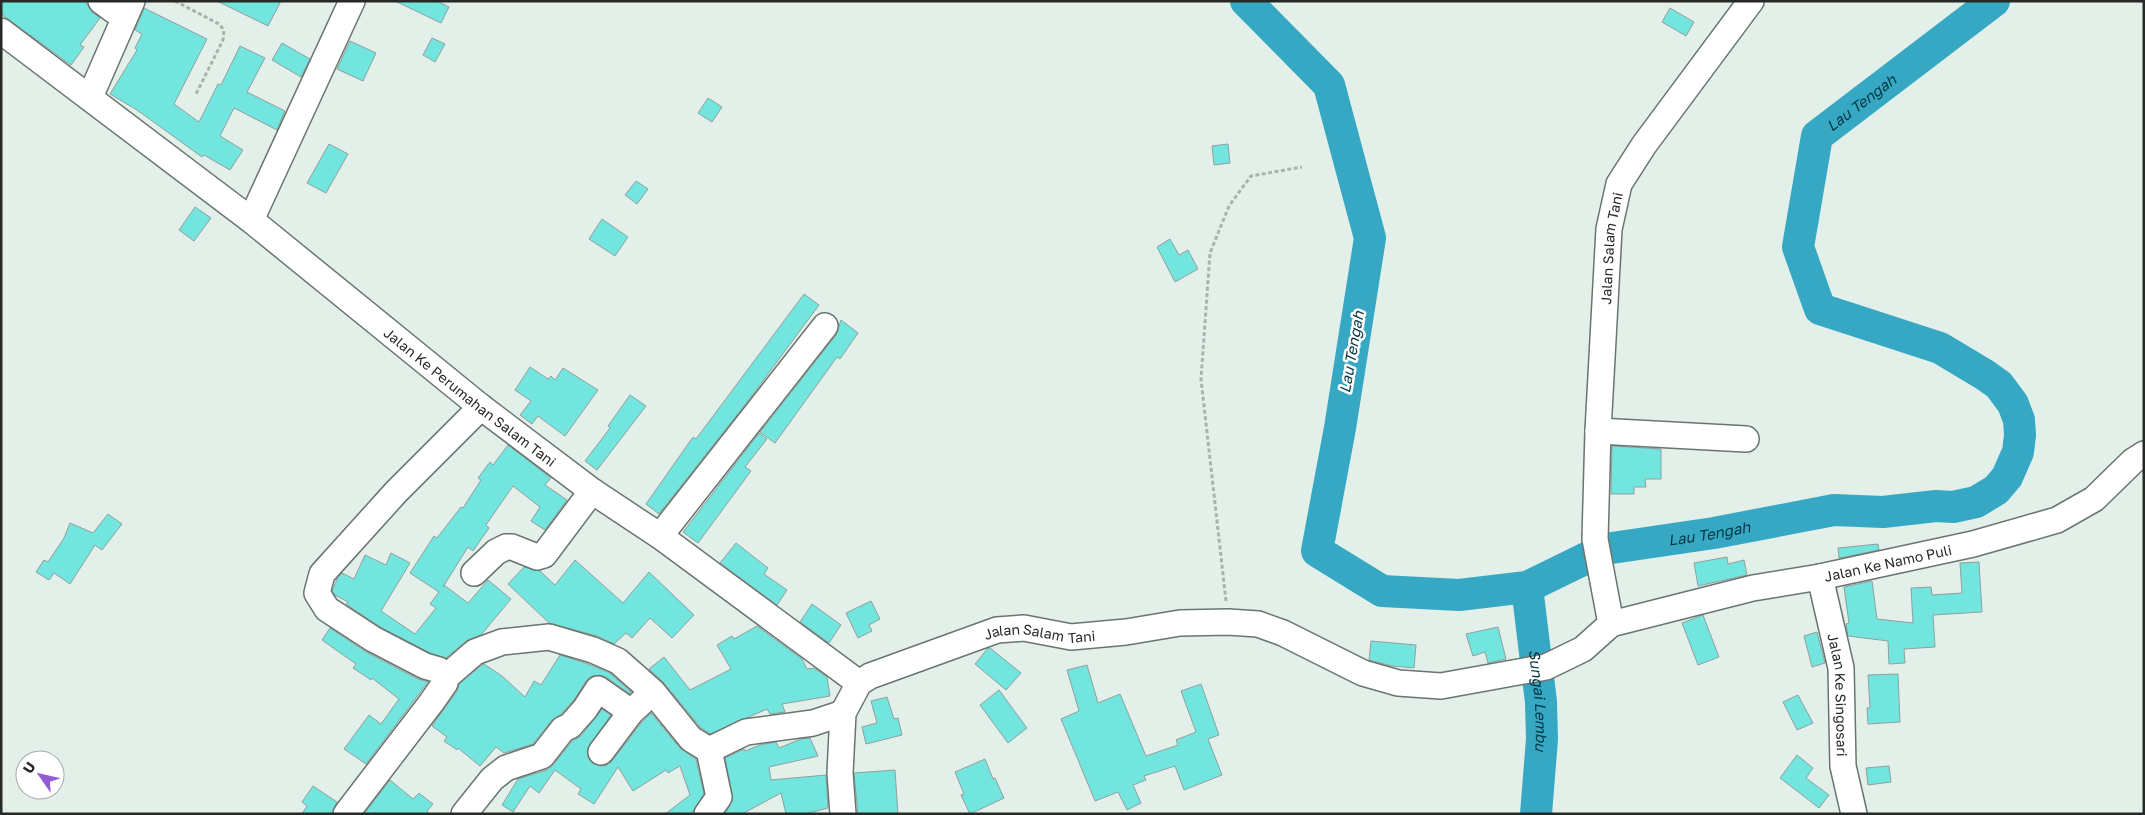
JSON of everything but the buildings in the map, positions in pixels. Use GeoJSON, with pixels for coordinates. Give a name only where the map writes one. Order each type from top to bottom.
{"type":"FeatureCollection","features":[{"type":"Feature","properties":{"kind":"street"},"geometry":{"type":"LineString","coordinates":[[90,97],[128,10],[101,1]]}},
{"type":"Feature","properties":{"kind":"street"},"geometry":{"type":"LineString","coordinates":[[251,220],[352,1]]}},
{"type":"Feature","properties":{"kind":"street","name":"Jalan Salam Tani"},"geometry":{"type":"LineString","coordinates":[[859,683],[870,676],[997,630],[1024,628],[1071,637],[1126,632],[1180,623],[1228,622],[1258,624],[1283,633],[1363,673],[1398,684],[1441,686],[1546,667],[1582,649],[1608,612],[1596,539],[1598,431],[1609,230],[1620,184],[1644,145],[1751,1]]}},
{"type":"Feature","properties":{"kind":"street","name":"Jalan Ke Perumahan Salam Tani"},"geometry":{"type":"LineString","coordinates":[[1,31],[251,220],[481,406],[592,491],[660,536],[859,683]]}},
{"type":"Feature","properties":{"kind":"street"},"geometry":{"type":"LineString","coordinates":[[660,536],[826,326]]}},
{"type":"Feature","properties":{"kind":"street"},"geometry":{"type":"LineString","coordinates":[[446,677],[440,670],[425,666],[373,639],[327,609],[318,593],[322,574],[396,492],[481,406]]}},
{"type":"Feature","properties":{"kind":"street"},"geometry":{"type":"LineString","coordinates":[[1598,431],[1746,438]]}},
{"type":"Feature","properties":{"kind":"street","name":"Jalan Ke Namo Puli"},"geometry":{"type":"LineString","coordinates":[[1608,612],[1820,577],[1973,544],[2057,520],[2094,499],[2133,461],[2144,454]]}},
{"type":"Feature","properties":{"kind":"street"},"geometry":{"type":"LineString","coordinates":[[474,572],[496,552],[506,547],[512,547],[538,557],[544,555],[592,491]]}},
{"type":"Feature","properties":{"kind":"street","name":"Jalan Ke Singosari"},"geometry":{"type":"LineString","coordinates":[[1820,577],[1841,668],[1843,766],[1854,814]]}},
{"type":"Feature","properties":{"kind":"street"},"geometry":{"type":"LineString","coordinates":[[346,814],[431,703],[446,677],[475,652],[493,645],[502,642],[549,637],[593,650],[618,661],[652,692],[690,739],[709,750],[718,797],[707,814]]}},
{"type":"Feature","properties":{"kind":"street"},"geometry":{"type":"LineString","coordinates":[[844,814],[840,773],[843,713],[859,683]]}},
{"type":"Feature","properties":{"kind":"street"},"geometry":{"type":"LineString","coordinates":[[464,814],[492,779],[506,768],[542,756],[563,729],[570,726],[598,689],[631,712]]}},
{"type":"Feature","properties":{"kind":"street"},"geometry":{"type":"LineString","coordinates":[[601,752],[631,712],[652,692]]}},
{"type":"Feature","properties":{"kind":"street"},"geometry":{"type":"LineString","coordinates":[[709,750],[746,732],[813,723],[843,713]]}},
{"type":"Feature","properties":{"kind":"path"},"geometry":{"type":"LineString","coordinates":[[175,1],[219,24],[224,30],[223,40],[196,94]]}},
{"type":"Feature","properties":{"kind":"path"},"geometry":{"type":"LineString","coordinates":[[1228,622],[1201,379],[1210,253],[1229,206],[1251,176],[1302,168]]}},
{"type":"Feature","properties":{"kind":"waterway","name":"Lau Tengah"},"geometry":{"type":"LineString","coordinates":[[1246,1],[1329,85],[1370,238],[1340,428],[1317,551],[1382,591],[1459,595],[1527,587],[1605,549],[1714,533],[1834,510],[1883,512],[1936,506],[1953,507],[1976,502],[1996,490],[2007,477],[2018,452],[2020,435],[2019,420],[2013,404],[1999,385],[1940,348],[1820,309],[1798,247],[1817,136],[1994,1]]}},
{"type":"Feature","properties":{"kind":"waterway","name":"Sungai Lembu"},"geometry":{"type":"LineString","coordinates":[[1527,587],[1541,702],[1542,739],[1536,814]]}}]}
